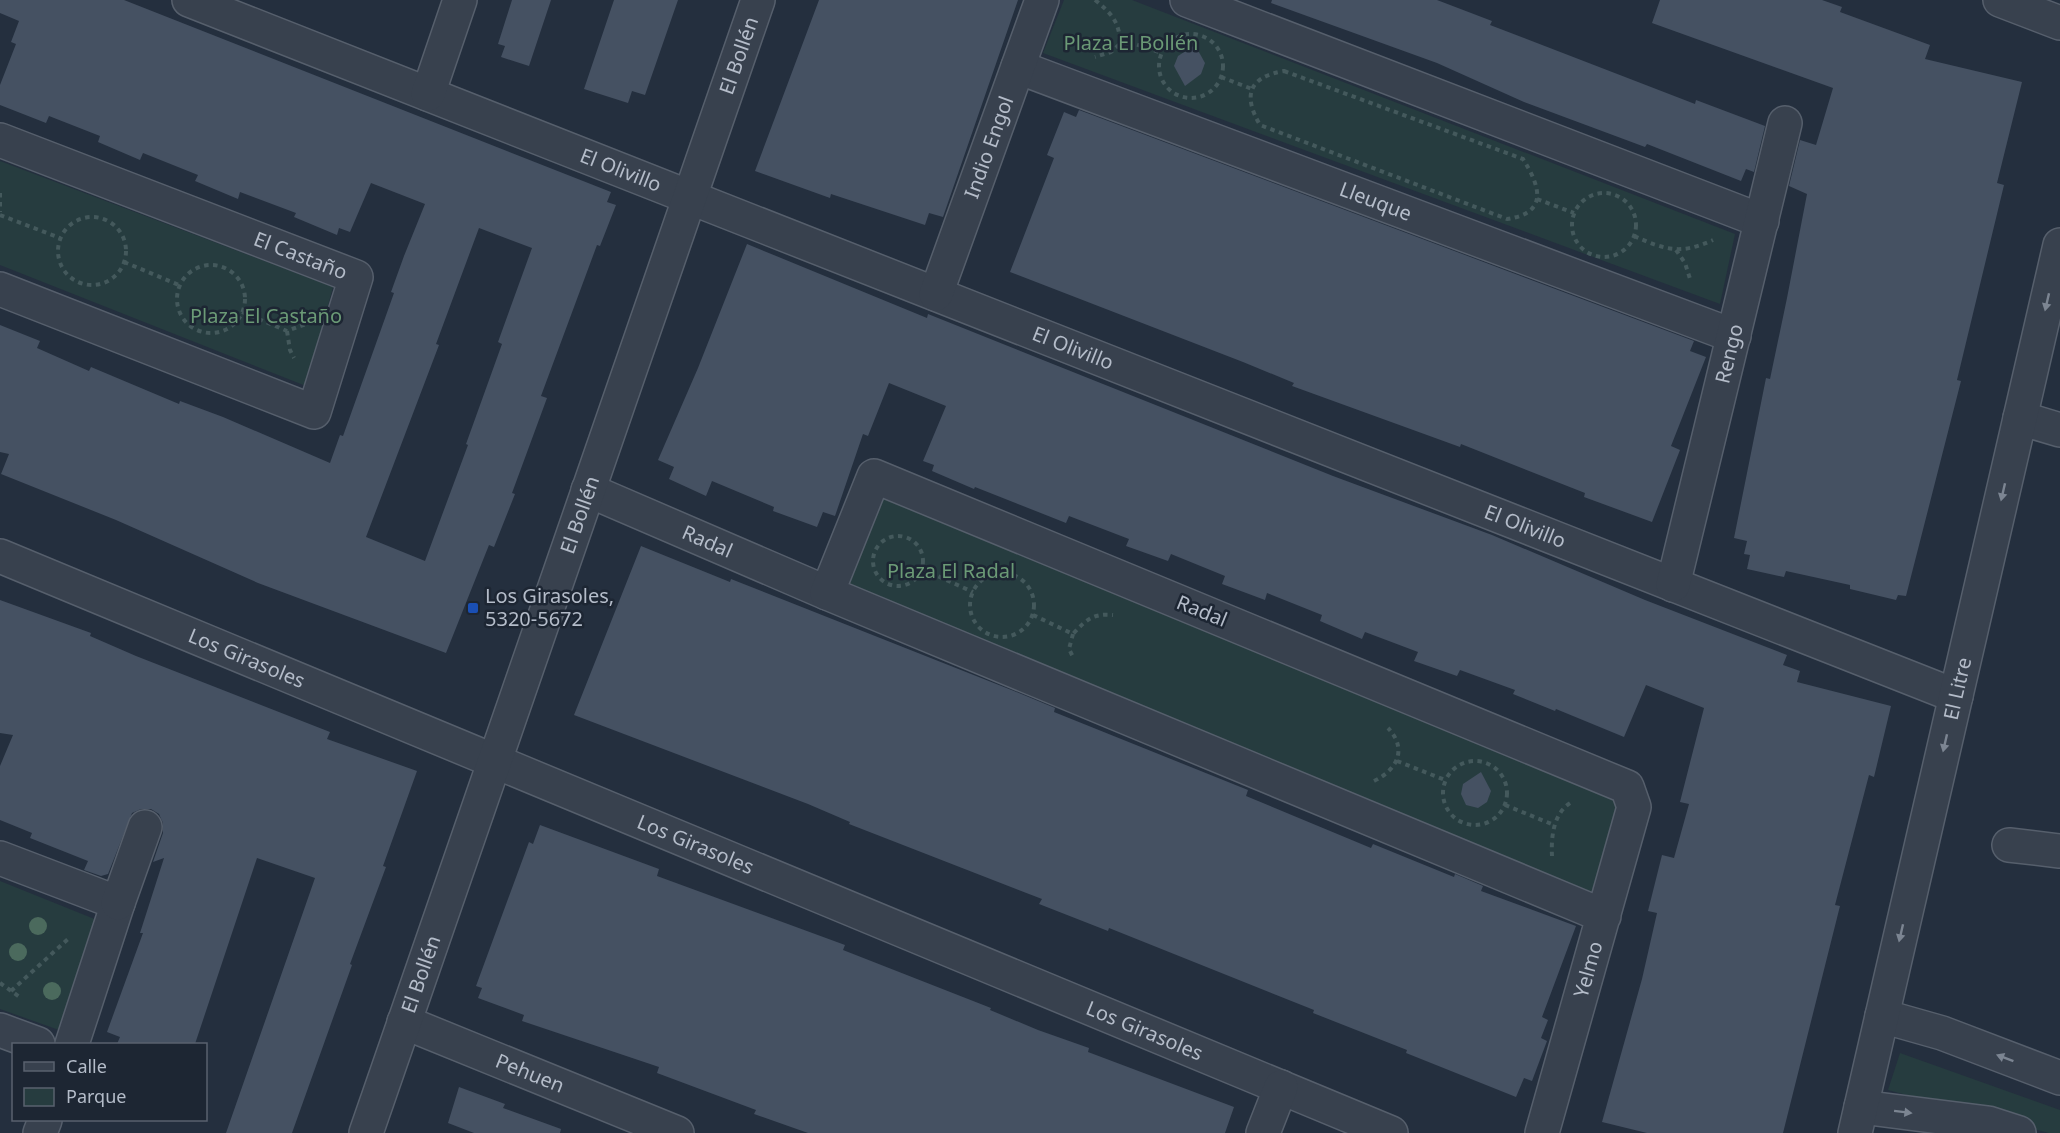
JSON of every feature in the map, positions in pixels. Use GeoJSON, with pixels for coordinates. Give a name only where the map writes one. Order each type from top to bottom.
{"type":"FeatureCollection","features":[{"type":"Feature","properties":{"kind":"street","name":"El Olivillo"},"geometry":{"type":"LineString","coordinates":[[189,0],[1956,696]]}},
{"type":"Feature","properties":{"kind":"street"},"geometry":{"type":"LineString","coordinates":[[428,94],[460,0]]}},
{"type":"Feature","properties":{"kind":"street","name":"El Bollén"},"geometry":{"type":"LineString","coordinates":[[366,1133],[758,0]]}},
{"type":"Feature","properties":{"kind":"street","name":"Indio Engol"},"geometry":{"type":"LineString","coordinates":[[936,294],[1042,0]]}},
{"type":"Feature","properties":{"kind":"street"},"geometry":{"type":"LineString","coordinates":[[1187,0],[1750,217]]}},
{"type":"Feature","properties":{"kind":"street"},"geometry":{"type":"LineString","coordinates":[[2000,0],[2060,23]]}},
{"type":"Feature","properties":{"kind":"street","name":"Lleuque"},"geometry":{"type":"LineString","coordinates":[[1018,67],[1734,336]]}},
{"type":"Feature","properties":{"kind":"street","name":"Rengo"},"geometry":{"type":"LineString","coordinates":[[1673,585],[1734,336],[1750,217],[1785,123]]}},
{"type":"Feature","properties":{"kind":"street","name":"El Castaño"},"geometry":{"type":"LineString","coordinates":[[0,140],[356,277],[314,412],[0,289]]}},
{"type":"Feature","properties":{"kind":"street","name":"El Litre"},"geometry":{"type":"LineString","coordinates":[[1858,1120],[2060,245]]}},
{"type":"Feature","properties":{"kind":"street"},"geometry":{"type":"LineString","coordinates":[[2020,418],[2060,430]]}},
{"type":"Feature","properties":{"kind":"street","name":"Radal"},"geometry":{"type":"LineString","coordinates":[[827,593],[874,476],[1629,796]]}},
{"type":"Feature","properties":{"kind":"street","name":"Radal"},"geometry":{"type":"LineString","coordinates":[[588,490],[827,593],[1604,916]]}},
{"type":"Feature","properties":{"kind":"street","name":"Los Girasoles"},"geometry":{"type":"LineString","coordinates":[[0,556],[1391,1133]]}},
{"type":"Feature","properties":{"kind":"street","name":"Yelmo"},"geometry":{"type":"LineString","coordinates":[[1542,1133],[1604,916],[1629,796]]}},
{"type":"Feature","properties":{"kind":"street"},"geometry":{"type":"LineString","coordinates":[[72,1043],[145,827]]}},
{"type":"Feature","properties":{"kind":"street"},"geometry":{"type":"LineString","coordinates":[[2009,845],[2060,851]]}},
{"type":"Feature","properties":{"kind":"street"},"geometry":{"type":"LineString","coordinates":[[0,858],[118,903]]}},
{"type":"Feature","properties":{"kind":"street"},"geometry":{"type":"LineString","coordinates":[[1882,1016],[1942,1034],[2060,1078]]}},
{"type":"Feature","properties":{"kind":"street","name":"Pehuen"},"geometry":{"type":"LineString","coordinates":[[404,1022],[663,1130]]}},
{"type":"Feature","properties":{"kind":"street"},"geometry":{"type":"LineString","coordinates":[[0,1030],[35,1043]]}},
{"type":"Feature","properties":{"kind":"street"},"geometry":{"type":"LineString","coordinates":[[1263,1133],[1281,1087]]}},
{"type":"Feature","properties":{"kind":"street"},"geometry":{"type":"LineString","coordinates":[[1858,1120],[1988,1124],[2019,1133]]}},
{"type":"Feature","properties":{"kind":"path"},"geometry":{"type":"LineString","coordinates":[[1093,58],[1111,52],[1120,44],[1120,30],[1112,13],[1095,0]]}},
{"type":"Feature","properties":{"kind":"path"},"geometry":{"type":"LineString","coordinates":[[1198,34],[1208,39],[1222,56],[1221,77],[1216,86],[1199,97],[1179,96],[1164,82],[1160,63],[1162,53],[1177,38],[1198,34]]}},
{"type":"Feature","properties":{"kind":"path"},"geometry":{"type":"LineString","coordinates":[[1120,39],[1162,53]]}},
{"type":"Feature","properties":{"kind":"path"},"geometry":{"type":"LineString","coordinates":[[1284,71],[1523,159],[1533,175],[1538,189],[1538,200],[1530,212],[1520,217],[1507,219],[1260,125],[1250,102],[1252,89],[1260,78],[1284,71]]}},
{"type":"Feature","properties":{"kind":"path"},"geometry":{"type":"LineString","coordinates":[[1221,77],[1252,89]]}},
{"type":"Feature","properties":{"kind":"path"},"geometry":{"type":"LineString","coordinates":[[0,193],[0,213],[60,237]]}},
{"type":"Feature","properties":{"kind":"path"},"geometry":{"type":"LineString","coordinates":[[1611,193],[1629,205],[1634,214],[1634,236],[1629,245],[1612,256],[1592,254],[1583,250],[1572,233],[1574,213],[1588,196],[1611,193]]}},
{"type":"Feature","properties":{"kind":"path"},"geometry":{"type":"LineString","coordinates":[[1538,200],[1574,213]]}},
{"type":"Feature","properties":{"kind":"path"},"geometry":{"type":"LineString","coordinates":[[85,217],[107,219],[123,234],[127,256],[124,262],[116,276],[106,282],[83,284],[72,279],[59,261],[57,249],[60,237],[66,228],[85,217]]}},
{"type":"Feature","properties":{"kind":"path"},"geometry":{"type":"LineString","coordinates":[[1634,236],[1661,248],[1676,250],[1695,248],[1750,217]]}},
{"type":"Feature","properties":{"kind":"path"},"geometry":{"type":"LineString","coordinates":[[124,262],[179,285]]}},
{"type":"Feature","properties":{"kind":"path"},"geometry":{"type":"LineString","coordinates":[[215,265],[226,268],[235,274],[245,293],[242,312],[235,324],[225,331],[213,334],[191,328],[182,319],[176,297],[179,285],[194,269],[215,265]]}},
{"type":"Feature","properties":{"kind":"path"},"geometry":{"type":"LineString","coordinates":[[242,312],[287,331],[329,320],[342,321]]}},
{"type":"Feature","properties":{"kind":"path"},"geometry":{"type":"LineString","coordinates":[[904,537],[911,540],[921,552],[922,569],[918,576],[904,585],[888,584],[876,573],[873,557],[876,549],[887,538],[904,537]]}},
{"type":"Feature","properties":{"kind":"path"},"geometry":{"type":"LineString","coordinates":[[922,569],[973,592]]}},
{"type":"Feature","properties":{"kind":"path"},"geometry":{"type":"LineString","coordinates":[[1008,574],[1018,578],[1032,593],[1033,615],[1028,624],[1012,636],[991,635],[975,622],[971,613],[973,592],[988,577],[1008,574]]}},
{"type":"Feature","properties":{"kind":"path"},"geometry":{"type":"LineString","coordinates":[[1078,667],[1069,649],[1073,634],[1088,617],[1101,613],[1118,615]]}},
{"type":"Feature","properties":{"kind":"path"},"geometry":{"type":"LineString","coordinates":[[1033,615],[1073,634]]}},
{"type":"Feature","properties":{"kind":"path"},"geometry":{"type":"LineString","coordinates":[[1366,782],[1389,774],[1397,762],[1398,751],[1394,734],[1384,723]]}},
{"type":"Feature","properties":{"kind":"path"},"geometry":{"type":"LineString","coordinates":[[1471,760],[1493,765],[1506,783],[1508,794],[1505,805],[1500,813],[1483,824],[1463,822],[1447,809],[1443,800],[1445,780],[1451,771],[1471,760]]}},
{"type":"Feature","properties":{"kind":"path"},"geometry":{"type":"LineString","coordinates":[[1397,762],[1445,780]]}},
{"type":"Feature","properties":{"kind":"path"},"geometry":{"type":"LineString","coordinates":[[1558,865],[1552,856],[1552,829],[1567,804],[1591,792],[1629,796]]}},
{"type":"Feature","properties":{"kind":"path"},"geometry":{"type":"LineString","coordinates":[[1505,805],[1554,825]]}},
{"type":"Feature","properties":{"kind":"path"},"geometry":{"type":"LineString","coordinates":[[11,990],[69,938]]}},
{"type":"Feature","properties":{"kind":"green space","name":"Plaza El Bollén"},"geometry":{"type":"Polygon","coordinates":[[[1064,0],[1132,0],[1735,234],[1720,304],[1043,53],[1064,0]]]}},
{"type":"Feature","properties":{"kind":"green space","name":"Plaza El Castaño"},"geometry":{"type":"Polygon","coordinates":[[[0,161],[333,287],[306,386],[0,265],[0,161]]]}},
{"type":"Feature","properties":{"kind":"green space","name":"Plaza El Radal"},"geometry":{"type":"Polygon","coordinates":[[[885,484],[1623,797],[1596,899],[847,586],[885,484]]]}},
{"type":"Feature","properties":{"kind":"green space"},"geometry":{"type":"Polygon","coordinates":[[[0,881],[97,920],[59,1030],[0,1009],[0,881]]]}},
{"type":"Feature","properties":{"kind":"green space"},"geometry":{"type":"Polygon","coordinates":[[[1900,1053],[2060,1110],[2060,1133],[2049,1133],[1888,1090],[1900,1053]]]}},
{"type":"Feature","properties":{"kind":"building"},"geometry":{"type":"Polygon","coordinates":[[[0,0],[124,0],[611,192],[607,202],[616,205],[600,246],[597,245],[541,396],[547,398],[512,493],[515,494],[494,547],[489,545],[446,653],[258,583],[116,520],[1,474],[9,454],[0,452],[0,325],[40,341],[37,348],[89,371],[91,367],[179,404],[180,401],[223,417],[330,463],[340,435],[343,436],[394,293],[391,292],[425,204],[371,183],[350,232],[339,228],[337,235],[294,217],[296,213],[240,192],[238,199],[195,181],[198,175],[143,153],[140,160],[98,142],[100,136],[49,116],[46,123],[0,105],[0,85],[16,44],[11,42],[19,21],[0,13],[0,0]],[[479,228],[436,344],[439,345],[366,537],[425,561],[468,445],[466,444],[502,344],[498,342],[532,248],[479,228]]]}},
{"type":"Feature","properties":{"kind":"building"},"geometry":{"type":"Polygon","coordinates":[[[512,0],[551,0],[529,66],[501,57],[505,46],[498,44],[512,0]]]}},
{"type":"Feature","properties":{"kind":"building"},"geometry":{"type":"Polygon","coordinates":[[[614,0],[678,0],[645,95],[632,91],[628,103],[584,89],[614,0]]]}},
{"type":"Feature","properties":{"kind":"building"},"geometry":{"type":"Polygon","coordinates":[[[819,0],[1018,0],[943,217],[929,213],[925,225],[831,194],[830,198],[755,171],[819,0]]]}},
{"type":"Feature","properties":{"kind":"building"},"geometry":{"type":"Polygon","coordinates":[[[1272,0],[1437,0],[1492,21],[1490,25],[1695,104],[1696,100],[1765,126],[1754,172],[1746,169],[1741,181],[1647,144],[1645,147],[1524,102],[1437,63],[1271,3],[1272,0]]]}},
{"type":"Feature","properties":{"kind":"building"},"geometry":{"type":"Polygon","coordinates":[[[1660,0],[1822,0],[1842,7],[1840,12],[1930,45],[1925,59],[2022,82],[1997,183],[2004,185],[1957,380],[1961,381],[1906,596],[1898,595],[1896,600],[1850,589],[1850,585],[1786,571],[1784,577],[1747,569],[1750,555],[1744,554],[1747,541],[1734,538],[1766,378],[1770,379],[1807,194],[1789,186],[1800,140],[1816,145],[1833,88],[1652,23],[1660,0]]]}},
{"type":"Feature","properties":{"kind":"building"},"geometry":{"type":"Polygon","coordinates":[[[1195,45],[1205,63],[1201,74],[1185,86],[1174,66],[1178,56],[1195,45]]]}},
{"type":"Feature","properties":{"kind":"building"},"geometry":{"type":"Polygon","coordinates":[[[1079,110],[1694,341],[1690,351],[1706,357],[1671,446],[1680,450],[1652,522],[1584,497],[1585,493],[1461,444],[1460,447],[1292,386],[1294,383],[1243,362],[1010,272],[1054,158],[1047,155],[1064,112],[1076,117],[1079,110]]]}},
{"type":"Feature","properties":{"kind":"building"},"geometry":{"type":"Polygon","coordinates":[[[747,244],[927,318],[928,314],[1333,476],[1492,535],[1645,600],[1787,655],[1783,665],[1800,671],[1797,682],[1891,706],[1874,777],[1869,775],[1835,905],[1840,906],[1783,1133],[1647,1133],[1602,1122],[1642,979],[1657,913],[1648,911],[1662,855],[1674,858],[1689,804],[1680,802],[1704,708],[1646,685],[1624,737],[1513,694],[1515,690],[1460,670],[1457,676],[1414,661],[1418,652],[1365,632],[1362,639],[1320,621],[1322,615],[1267,593],[1265,600],[1222,584],[1225,576],[1171,554],[1168,561],[1126,546],[1129,539],[1069,516],[1066,523],[975,487],[974,489],[932,471],[934,465],[923,461],[946,406],[889,383],[868,436],[863,434],[835,516],[823,512],[817,527],[773,511],[774,507],[712,481],[706,496],[669,479],[674,467],[658,460],[698,368],[747,244]]]}},
{"type":"Feature","properties":{"kind":"building"},"geometry":{"type":"Polygon","coordinates":[[[641,546],[730,582],[731,579],[1014,691],[1055,708],[1054,712],[1248,790],[1246,796],[1371,848],[1373,844],[1454,877],[1455,874],[1483,886],[1481,891],[1576,926],[1542,1017],[1548,1020],[1541,1038],[1547,1041],[1532,1081],[1524,1078],[1516,1097],[1313,1013],[1314,1010],[1109,928],[1108,931],[1039,904],[1042,899],[849,824],[850,822],[808,804],[574,715],[641,546]]]}},
{"type":"Feature","properties":{"kind":"building"},"geometry":{"type":"Polygon","coordinates":[[[0,600],[91,633],[90,636],[136,656],[330,732],[327,739],[417,771],[383,866],[386,867],[292,1133],[226,1133],[315,878],[257,858],[195,1043],[117,1043],[120,1037],[107,1032],[143,933],[140,933],[164,858],[153,862],[163,833],[163,823],[159,814],[151,809],[141,809],[132,813],[108,874],[101,876],[84,870],[88,861],[30,838],[32,833],[0,820],[0,766],[13,735],[0,733],[0,600]]]}},
{"type":"Feature","properties":{"kind":"building"},"geometry":{"type":"Polygon","coordinates":[[[1481,772],[1491,791],[1487,802],[1478,808],[1466,805],[1461,794],[1463,784],[1481,772]]]}},
{"type":"Feature","properties":{"kind":"building"},"geometry":{"type":"Polygon","coordinates":[[[540,825],[659,869],[657,876],[845,945],[843,950],[991,1008],[990,1010],[1038,1030],[1089,1048],[1088,1052],[1234,1107],[1225,1133],[808,1133],[754,1114],[756,1110],[657,1073],[659,1067],[522,1021],[524,1015],[478,998],[482,988],[476,986],[529,842],[533,844],[540,825]]]}},
{"type":"Feature","properties":{"kind":"building"},"geometry":{"type":"Polygon","coordinates":[[[459,1087],[505,1104],[503,1108],[561,1129],[560,1133],[474,1133],[448,1123],[459,1087]]]}},
{"type":"Feature","properties":{"kind":"place","name":"Los Girasoles, 5320-5672"},"geometry":{"type":"Point","coordinates":[473,608]}}]}
